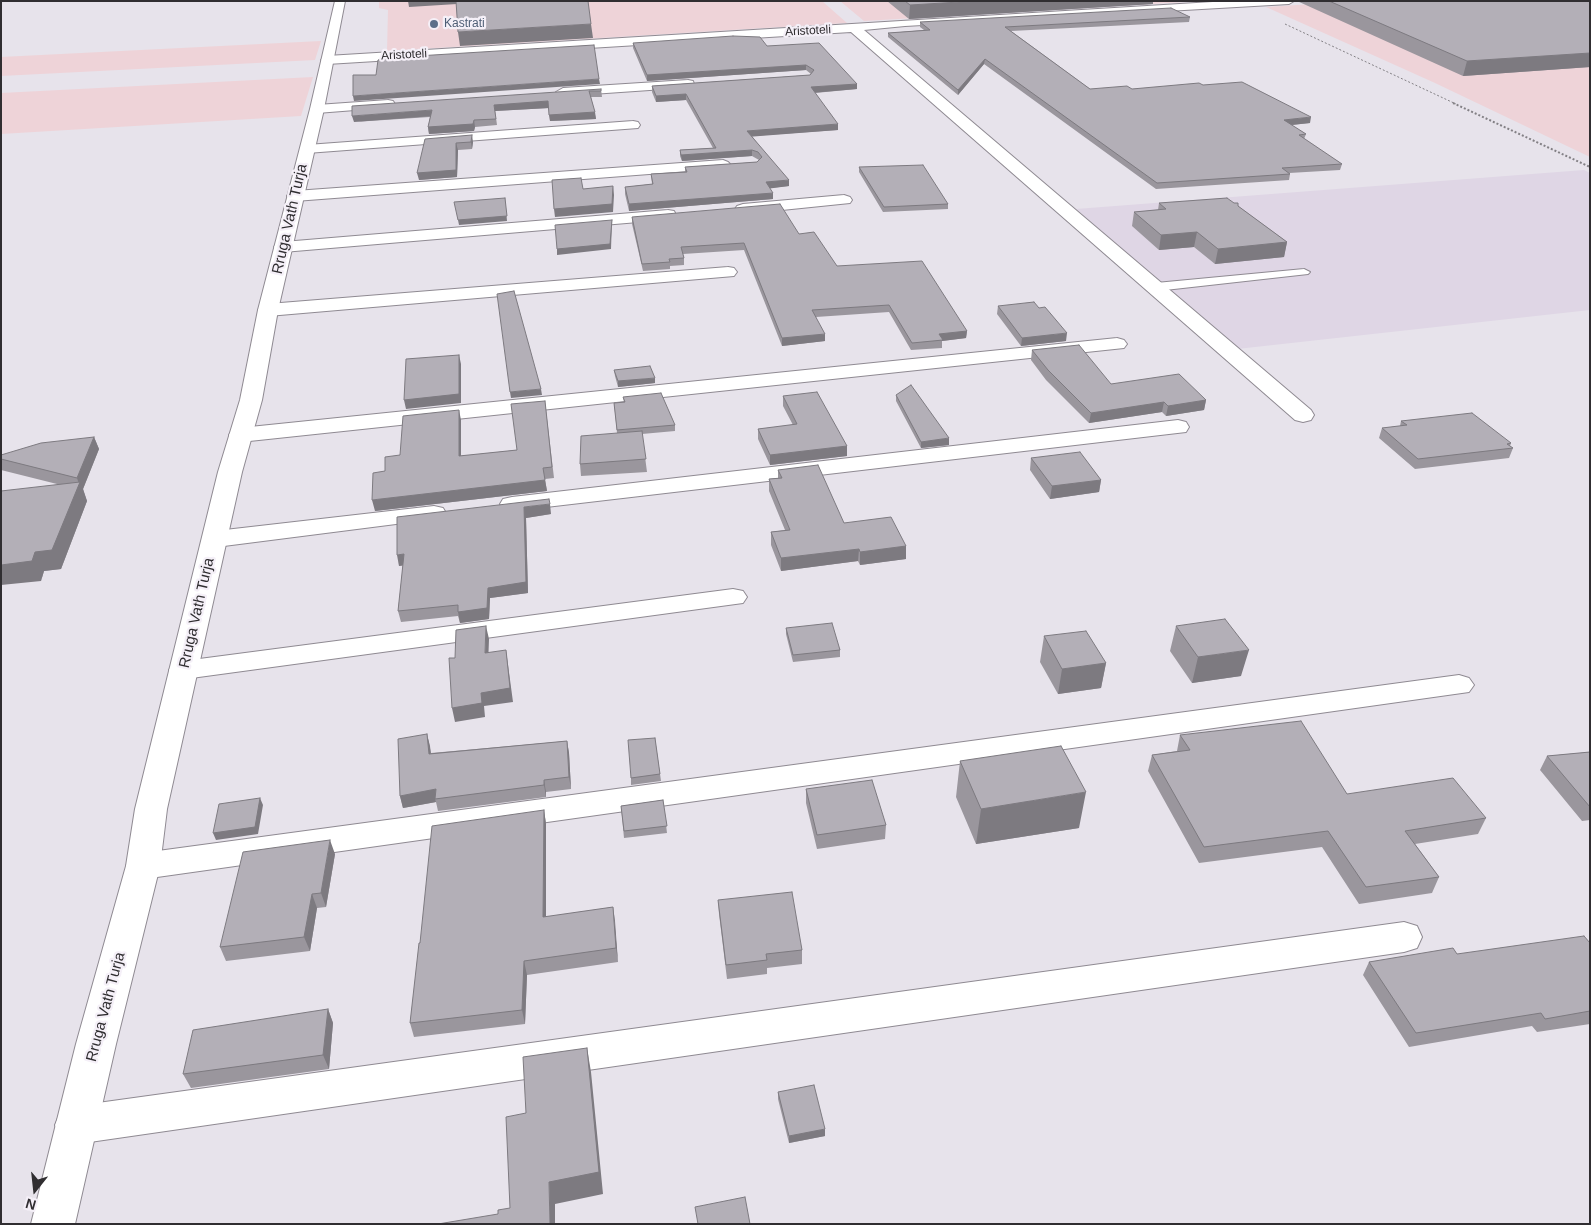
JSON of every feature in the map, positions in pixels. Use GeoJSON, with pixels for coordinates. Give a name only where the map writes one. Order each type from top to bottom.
{"type":"FeatureCollection","features":[{"type":"Feature","properties":{"kind":"street","name":"Rruga Vath Turja"},"geometry":{"type":"LineString","coordinates":[[53,1224],[96,1044],[143,866],[151,809],[240,436],[251,400],[268,310],[317,109],[340,1]]}},
{"type":"Feature","properties":{"kind":"street","name":"Aristoteli"},"geometry":{"type":"LineString","coordinates":[[325,66],[915,22],[1289,1]]}},
{"type":"Feature","properties":{"kind":"street"},"geometry":{"type":"LineString","coordinates":[[854,28],[1303,415]]}},
{"type":"Feature","properties":{"kind":"street"},"geometry":{"type":"LineString","coordinates":[[325,66],[374,70]]}},
{"type":"Feature","properties":{"kind":"street"},"geometry":{"type":"LineString","coordinates":[[552,93],[699,83]]}},
{"type":"Feature","properties":{"kind":"street"},"geometry":{"type":"LineString","coordinates":[[317,109],[405,103]]}},
{"type":"Feature","properties":{"kind":"street"},"geometry":{"type":"LineString","coordinates":[[307,149],[633,126]]}},
{"type":"Feature","properties":{"kind":"street"},"geometry":{"type":"LineString","coordinates":[[295,196],[742,163]]}},
{"type":"Feature","properties":{"kind":"street"},"geometry":{"type":"LineString","coordinates":[[726,210],[844,200]]}},
{"type":"Feature","properties":{"kind":"street"},"geometry":{"type":"LineString","coordinates":[[283,247],[686,214]]}},
{"type":"Feature","properties":{"kind":"street"},"geometry":{"type":"LineString","coordinates":[[268,310],[728,272]]}},
{"type":"Feature","properties":{"kind":"street"},"geometry":{"type":"LineString","coordinates":[[240,436],[1117,344]]}},
{"type":"Feature","properties":{"kind":"street"},"geometry":{"type":"LineString","coordinates":[[494,506],[1178,427]]}},
{"type":"Feature","properties":{"kind":"street"},"geometry":{"type":"LineString","coordinates":[[216,538],[454,511]]}},
{"type":"Feature","properties":{"kind":"street"},"geometry":{"type":"LineString","coordinates":[[184,670],[733,597]]}},
{"type":"Feature","properties":{"kind":"street"},"geometry":{"type":"LineString","coordinates":[[143,866],[1459,685]]}},
{"type":"Feature","properties":{"kind":"street"},"geometry":{"type":"LineString","coordinates":[[76,1125],[1404,937]]}},
{"type":"Feature","properties":{"kind":"lane"},"geometry":{"type":"LineString","coordinates":[[1156,287],[1304,272]]}},
{"type":"Feature","properties":{"kind":"path"},"geometry":{"type":"LineString","coordinates":[[1243,4],[1590,167]]}},
{"type":"Feature","properties":{"kind":"shaded area"},"geometry":{"type":"Polygon","coordinates":[[[379,1],[822,1],[847,23],[387,51],[388,10],[379,8],[379,1]]]}},
{"type":"Feature","properties":{"kind":"shaded area"},"geometry":{"type":"Polygon","coordinates":[[[840,1],[1202,1],[864,21],[840,1]]]}},
{"type":"Feature","properties":{"kind":"shaded area"},"geometry":{"type":"Polygon","coordinates":[[[1359,1],[1590,1],[1590,157],[1435,83],[1266,7],[1359,1]]]}},
{"type":"Feature","properties":{"kind":"shaded area"},"geometry":{"type":"Polygon","coordinates":[[[321,41],[315,60],[1,76],[1,57],[321,41]]]}},
{"type":"Feature","properties":{"kind":"shaded area"},"geometry":{"type":"Polygon","coordinates":[[[313,77],[301,116],[1,134],[1,93],[313,77]]]}},
{"type":"Feature","properties":{"kind":"shaded area"},"geometry":{"type":"Polygon","coordinates":[[[1584,170],[1590,173],[1590,310],[1237,349],[1076,209],[1584,170]]]}},
{"type":"Feature","properties":{"kind":"building"},"geometry":{"type":"Polygon","coordinates":[[[456,1],[588,1],[591,24],[458,32],[456,1]]]}},
{"type":"Feature","properties":{"kind":"building"},"geometry":{"type":"Polygon","coordinates":[[[905,1],[976,1],[910,5],[905,1]]]}},
{"type":"Feature","properties":{"kind":"building"},"geometry":{"type":"Polygon","coordinates":[[[1329,1],[1590,1],[1590,53],[1467,61],[1329,1]]]}},
{"type":"Feature","properties":{"kind":"building"},"geometry":{"type":"Polygon","coordinates":[[[1171,8],[1190,17],[1005,27],[1090,89],[1127,86],[1132,89],[1199,83],[1203,85],[1242,82],[1311,117],[1284,120],[1306,134],[1299,135],[1342,164],[1282,168],[1290,174],[1157,183],[985,59],[958,90],[888,33],[930,30],[920,22],[1171,8]]]}},
{"type":"Feature","properties":{"kind":"building"},"geometry":{"type":"Polygon","coordinates":[[[733,36],[760,37],[767,46],[819,43],[857,84],[811,87],[838,124],[747,131],[789,180],[766,182],[773,193],[629,204],[625,187],[653,184],[651,174],[687,172],[685,167],[757,162],[762,157],[758,152],[752,150],[681,155],[680,150],[716,148],[686,94],[656,96],[652,86],[810,75],[814,70],[806,65],[647,75],[633,43],[733,36]]]}},
{"type":"Feature","properties":{"kind":"building"},"geometry":{"type":"Polygon","coordinates":[[[594,45],[599,79],[353,96],[353,75],[376,75],[378,60],[385,58],[594,45]]]}},
{"type":"Feature","properties":{"kind":"building"},"geometry":{"type":"Polygon","coordinates":[[[601,89],[601,91],[589,91],[595,112],[549,115],[548,101],[494,105],[496,119],[474,120],[473,124],[428,127],[432,110],[352,116],[352,106],[601,89]]]}},
{"type":"Feature","properties":{"kind":"building"},"geometry":{"type":"Polygon","coordinates":[[[472,135],[471,142],[456,143],[456,170],[417,173],[425,139],[472,135]]]}},
{"type":"Feature","properties":{"kind":"building"},"geometry":{"type":"Polygon","coordinates":[[[923,165],[948,204],[884,207],[859,167],[923,165]]]}},
{"type":"Feature","properties":{"kind":"building"},"geometry":{"type":"Polygon","coordinates":[[[581,178],[583,189],[613,186],[612,204],[554,209],[552,180],[581,178]]]}},
{"type":"Feature","properties":{"kind":"building"},"geometry":{"type":"Polygon","coordinates":[[[505,198],[507,216],[458,220],[454,202],[505,198]]]}},
{"type":"Feature","properties":{"kind":"building"},"geometry":{"type":"Polygon","coordinates":[[[1227,198],[1234,203],[1238,203],[1238,206],[1287,242],[1218,249],[1197,232],[1161,235],[1134,212],[1166,209],[1159,203],[1227,198]]]}},
{"type":"Feature","properties":{"kind":"building"},"geometry":{"type":"Polygon","coordinates":[[[780,204],[799,234],[814,232],[837,266],[922,261],[967,331],[939,334],[943,340],[912,343],[889,305],[812,310],[825,334],[782,338],[744,243],[681,247],[684,258],[669,259],[670,262],[642,264],[632,217],[780,204]]]}},
{"type":"Feature","properties":{"kind":"building"},"geometry":{"type":"Polygon","coordinates":[[[612,220],[610,244],[557,249],[555,225],[612,220]]]}},
{"type":"Feature","properties":{"kind":"building"},"geometry":{"type":"Polygon","coordinates":[[[514,291],[541,389],[510,392],[497,294],[514,291]]]}},
{"type":"Feature","properties":{"kind":"building"},"geometry":{"type":"Polygon","coordinates":[[[1034,302],[1039,308],[1045,307],[1067,333],[1022,338],[998,306],[1034,302]]]}},
{"type":"Feature","properties":{"kind":"building"},"geometry":{"type":"Polygon","coordinates":[[[1079,345],[1111,384],[1179,374],[1206,400],[1168,406],[1164,402],[1091,413],[1048,370],[1032,350],[1079,345]]]}},
{"type":"Feature","properties":{"kind":"building"},"geometry":{"type":"Polygon","coordinates":[[[459,355],[459,394],[404,400],[406,359],[459,355]]]}},
{"type":"Feature","properties":{"kind":"building"},"geometry":{"type":"Polygon","coordinates":[[[650,366],[655,378],[618,381],[614,370],[650,366]]]}},
{"type":"Feature","properties":{"kind":"building"},"geometry":{"type":"Polygon","coordinates":[[[911,385],[949,438],[921,442],[896,395],[911,385]]]}},
{"type":"Feature","properties":{"kind":"building"},"geometry":{"type":"Polygon","coordinates":[[[817,392],[847,446],[770,455],[758,429],[797,424],[783,396],[817,392]]]}},
{"type":"Feature","properties":{"kind":"building"},"geometry":{"type":"Polygon","coordinates":[[[661,393],[675,425],[617,430],[614,403],[625,402],[623,397],[661,393]]]}},
{"type":"Feature","properties":{"kind":"building"},"geometry":{"type":"Polygon","coordinates":[[[545,401],[552,467],[543,468],[545,480],[372,500],[373,473],[385,471],[385,457],[400,455],[403,416],[459,410],[459,456],[517,450],[511,404],[545,401]]]}},
{"type":"Feature","properties":{"kind":"building"},"geometry":{"type":"Polygon","coordinates":[[[1472,413],[1511,443],[1507,444],[1513,448],[1418,459],[1382,428],[1407,425],[1401,421],[1472,413]]]}},
{"type":"Feature","properties":{"kind":"building"},"geometry":{"type":"Polygon","coordinates":[[[642,431],[646,459],[580,464],[581,436],[642,431]]]}},
{"type":"Feature","properties":{"kind":"building"},"geometry":{"type":"Polygon","coordinates":[[[94,437],[77,478],[1,459],[1,455],[41,443],[94,437]]]}},
{"type":"Feature","properties":{"kind":"building"},"geometry":{"type":"Polygon","coordinates":[[[1080,452],[1101,480],[1052,486],[1031,458],[1080,452]]]}},
{"type":"Feature","properties":{"kind":"building"},"geometry":{"type":"Polygon","coordinates":[[[818,465],[844,523],[891,517],[906,546],[860,552],[859,549],[781,558],[771,532],[790,530],[769,479],[782,478],[778,470],[818,465]]]}},
{"type":"Feature","properties":{"kind":"building"},"geometry":{"type":"Polygon","coordinates":[[[80,482],[52,550],[35,552],[32,561],[1,565],[1,491],[80,482]]]}},
{"type":"Feature","properties":{"kind":"building"},"geometry":{"type":"Polygon","coordinates":[[[549,499],[550,504],[524,507],[526,582],[488,588],[487,608],[458,612],[458,605],[398,611],[404,554],[397,555],[397,517],[549,499]]]}},
{"type":"Feature","properties":{"kind":"building"},"geometry":{"type":"Polygon","coordinates":[[[1225,619],[1249,650],[1198,657],[1176,626],[1225,619]]]}},
{"type":"Feature","properties":{"kind":"building"},"geometry":{"type":"Polygon","coordinates":[[[832,623],[840,650],[793,655],[786,628],[832,623]]]}},
{"type":"Feature","properties":{"kind":"building"},"geometry":{"type":"Polygon","coordinates":[[[486,626],[485,653],[506,650],[510,688],[481,693],[482,703],[452,708],[449,658],[455,658],[456,630],[486,626]]]}},
{"type":"Feature","properties":{"kind":"building"},"geometry":{"type":"Polygon","coordinates":[[[1086,631],[1106,663],[1062,669],[1044,636],[1086,631]]]}},
{"type":"Feature","properties":{"kind":"building"},"geometry":{"type":"Polygon","coordinates":[[[1301,721],[1347,794],[1453,778],[1486,818],[1405,831],[1439,877],[1366,887],[1328,831],[1204,847],[1152,755],[1190,750],[1180,735],[1301,721]]]}},
{"type":"Feature","properties":{"kind":"building"},"geometry":{"type":"Polygon","coordinates":[[[427,734],[429,754],[567,741],[569,777],[544,780],[544,785],[435,799],[436,789],[400,796],[398,739],[427,734]]]}},
{"type":"Feature","properties":{"kind":"building"},"geometry":{"type":"Polygon","coordinates":[[[655,738],[660,774],[631,778],[628,740],[655,738]]]}},
{"type":"Feature","properties":{"kind":"building"},"geometry":{"type":"Polygon","coordinates":[[[1061,746],[1086,792],[981,809],[960,761],[1061,746]]]}},
{"type":"Feature","properties":{"kind":"building"},"geometry":{"type":"Polygon","coordinates":[[[1590,752],[1590,807],[1547,756],[1590,752]]]}},
{"type":"Feature","properties":{"kind":"building"},"geometry":{"type":"Polygon","coordinates":[[[872,780],[886,825],[817,835],[806,789],[872,780]]]}},
{"type":"Feature","properties":{"kind":"building"},"geometry":{"type":"Polygon","coordinates":[[[260,798],[255,827],[213,833],[219,804],[260,798]]]}},
{"type":"Feature","properties":{"kind":"building"},"geometry":{"type":"Polygon","coordinates":[[[663,800],[667,826],[624,831],[621,806],[663,800]]]}},
{"type":"Feature","properties":{"kind":"building"},"geometry":{"type":"Polygon","coordinates":[[[544,810],[543,917],[613,907],[616,948],[524,961],[522,1010],[410,1023],[432,826],[544,810]]]}},
{"type":"Feature","properties":{"kind":"building"},"geometry":{"type":"Polygon","coordinates":[[[330,840],[321,893],[312,894],[304,937],[220,947],[243,852],[330,840]]]}},
{"type":"Feature","properties":{"kind":"building"},"geometry":{"type":"Polygon","coordinates":[[[792,892],[802,950],[766,954],[767,960],[726,965],[718,900],[792,892]]]}},
{"type":"Feature","properties":{"kind":"building"},"geometry":{"type":"Polygon","coordinates":[[[1584,936],[1590,943],[1590,1011],[1545,1019],[1541,1013],[1416,1033],[1369,962],[1453,948],[1457,954],[1584,936]]]}},
{"type":"Feature","properties":{"kind":"building"},"geometry":{"type":"Polygon","coordinates":[[[328,1009],[323,1055],[183,1074],[193,1030],[328,1009]]]}},
{"type":"Feature","properties":{"kind":"building"},"geometry":{"type":"Polygon","coordinates":[[[587,1048],[599,1172],[549,1182],[550,1224],[438,1224],[498,1214],[498,1210],[510,1208],[506,1117],[526,1113],[523,1057],[587,1048]]]}},
{"type":"Feature","properties":{"kind":"building"},"geometry":{"type":"Polygon","coordinates":[[[814,1085],[825,1129],[789,1136],[778,1092],[814,1085]]]}},
{"type":"Feature","properties":{"kind":"building"},"geometry":{"type":"Polygon","coordinates":[[[745,1197],[750,1224],[698,1224],[695,1207],[745,1197]]]}},
{"type":"Feature","properties":{"kind":"place","name":"Kastrati"},"geometry":{"type":"Point","coordinates":[434,24]}}]}
